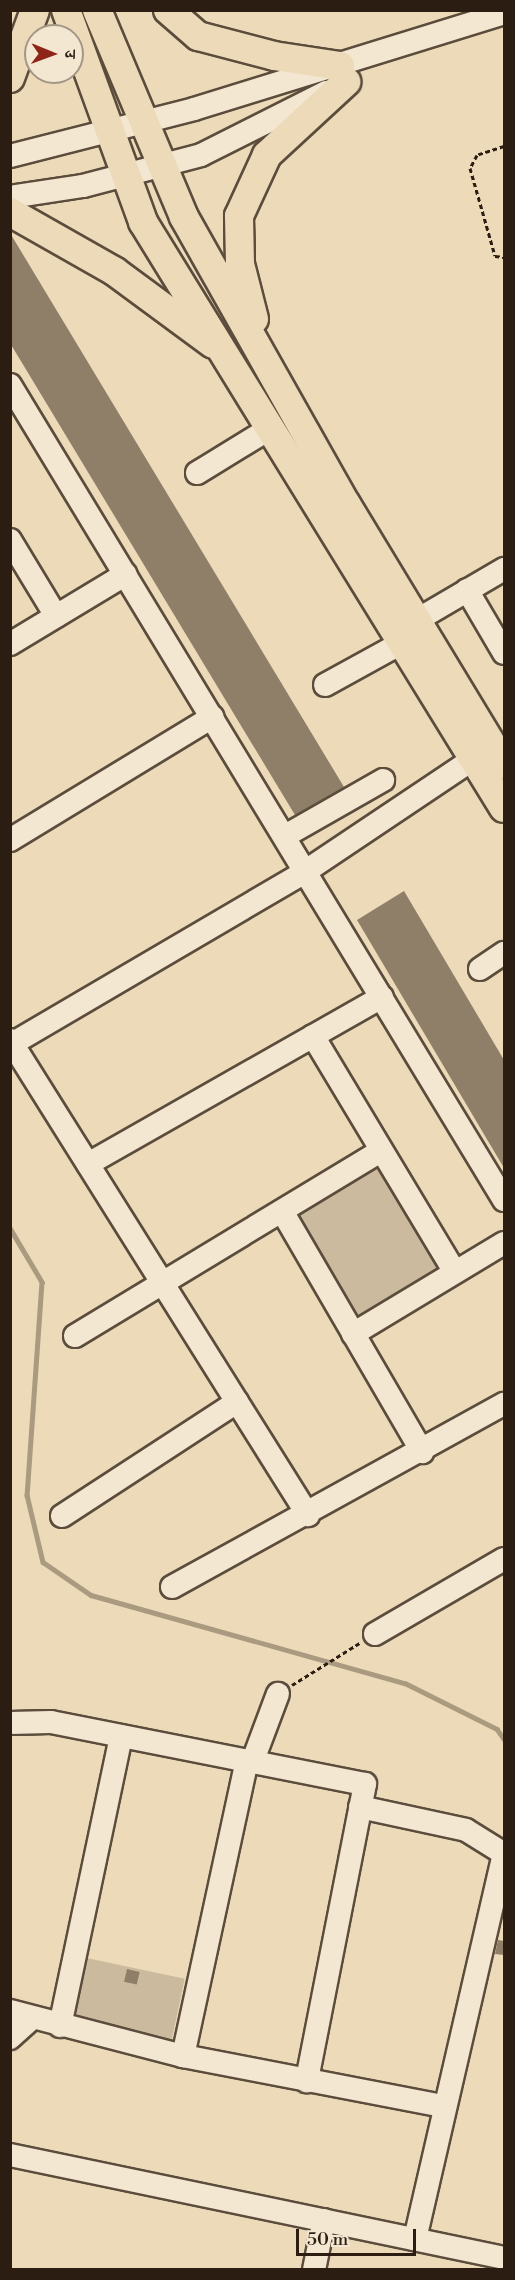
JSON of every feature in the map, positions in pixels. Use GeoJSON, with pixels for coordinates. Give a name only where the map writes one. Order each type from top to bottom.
{"type":"FeatureCollection","features":[{"type":"Feature","properties":{"kind":"main road"},"geometry":{"type":"LineString","coordinates":[[10,78],[35,10]]}},
{"type":"Feature","properties":{"kind":"main road"},"geometry":{"type":"LineString","coordinates":[[66,10],[143,222],[272,427],[411,630],[492,761],[504,808]]}},
{"type":"Feature","properties":{"kind":"main road"},"geometry":{"type":"LineString","coordinates":[[97,10],[161,165],[411,630]]}},
{"type":"Feature","properties":{"kind":"main road"},"geometry":{"type":"LineString","coordinates":[[168,10],[198,36],[343,74],[267,154],[239,216],[240,264],[265,359]]}},
{"type":"Feature","properties":{"kind":"main road"},"geometry":{"type":"LineString","coordinates":[[10,212],[114,271],[226,354]]}},
{"type":"Feature","properties":{"kind":"street"},"geometry":{"type":"LineString","coordinates":[[10,156],[343,74],[494,14]]}},
{"type":"Feature","properties":{"kind":"street"},"geometry":{"type":"LineString","coordinates":[[10,196],[125,174],[201,155],[343,74]]}},
{"type":"Feature","properties":{"kind":"street"},"geometry":{"type":"LineString","coordinates":[[10,385],[504,1200]]}},
{"type":"Feature","properties":{"kind":"street"},"geometry":{"type":"LineString","coordinates":[[196,473],[272,427]]}},
{"type":"Feature","properties":{"kind":"street"},"geometry":{"type":"LineString","coordinates":[[10,540],[56,616]]}},
{"type":"Feature","properties":{"kind":"street"},"geometry":{"type":"LineString","coordinates":[[325,685],[411,630],[467,590],[504,569]]}},
{"type":"Feature","properties":{"kind":"street"},"geometry":{"type":"LineString","coordinates":[[10,644],[126,574]]}},
{"type":"Feature","properties":{"kind":"street"},"geometry":{"type":"LineString","coordinates":[[467,590],[504,653]]}},
{"type":"Feature","properties":{"kind":"street"},"geometry":{"type":"LineString","coordinates":[[10,840],[212,717]]}},
{"type":"Feature","properties":{"kind":"street"},"geometry":{"type":"LineString","coordinates":[[308,1515],[11,1043],[306,871],[386,820],[492,761]]}},
{"type":"Feature","properties":{"kind":"street"},"geometry":{"type":"LineString","coordinates":[[285,836],[383,780]]}},
{"type":"Feature","properties":{"kind":"street"},"geometry":{"type":"LineString","coordinates":[[480,969],[504,953]]}},
{"type":"Feature","properties":{"kind":"street"},"geometry":{"type":"LineString","coordinates":[[88,1164],[382,997]]}},
{"type":"Feature","properties":{"kind":"street"},"geometry":{"type":"LineString","coordinates":[[313,1036],[455,1272]]}},
{"type":"Feature","properties":{"kind":"street"},"geometry":{"type":"LineString","coordinates":[[75,1336],[381,1150]]}},
{"type":"Feature","properties":{"kind":"street"},"geometry":{"type":"LineString","coordinates":[[282,1211],[422,1452]]}},
{"type":"Feature","properties":{"kind":"street"},"geometry":{"type":"LineString","coordinates":[[353,1334],[504,1243]]}},
{"type":"Feature","properties":{"kind":"street"},"geometry":{"type":"LineString","coordinates":[[62,1516],[237,1402]]}},
{"type":"Feature","properties":{"kind":"street"},"geometry":{"type":"LineString","coordinates":[[172,1587],[308,1515],[504,1404]]}},
{"type":"Feature","properties":{"kind":"street"},"geometry":{"type":"LineString","coordinates":[[375,1634],[504,1559]]}},
{"type":"Feature","properties":{"kind":"street"},"geometry":{"type":"LineString","coordinates":[[183,2056],[249,1762],[278,1694]]}},
{"type":"Feature","properties":{"kind":"street"},"geometry":{"type":"LineString","coordinates":[[10,1723],[51,1722],[365,1784],[307,2081]]}},
{"type":"Feature","properties":{"kind":"street"},"geometry":{"type":"LineString","coordinates":[[60,2026],[121,1736]]}},
{"type":"Feature","properties":{"kind":"street"},"geometry":{"type":"LineString","coordinates":[[360,1807],[466,1830],[504,1853],[442,2106],[415,2239]]}},
{"type":"Feature","properties":{"kind":"street"},"geometry":{"type":"LineString","coordinates":[[10,2038],[21,2014],[60,2026],[183,2056],[442,2106]]}},
{"type":"Feature","properties":{"kind":"street"},"geometry":{"type":"LineString","coordinates":[[10,2155],[415,2239],[490,2260]]}},
{"type":"Feature","properties":{"kind":"street"},"geometry":{"type":"LineString","coordinates":[[314,2270],[324,2220]]}},
{"type":"Feature","properties":{"kind":"path"},"geometry":{"type":"LineString","coordinates":[[504,146],[477,155],[470,168],[495,256],[504,256]]}},
{"type":"Feature","properties":{"kind":"path"},"geometry":{"type":"LineString","coordinates":[[278,1694],[375,1634]]}},
{"type":"Feature","properties":{"kind":"shaded area"},"geometry":{"type":"Polygon","coordinates":[[[377,1164],[440,1272],[355,1321],[292,1213],[377,1164]]]}},
{"type":"Feature","properties":{"kind":"shaded area"},"geometry":{"type":"Polygon","coordinates":[[[82,1957],[185,1979],[171,2042],[68,2021],[82,1957]]]}},
{"type":"Feature","properties":{"kind":"building"},"geometry":{"type":"Polygon","coordinates":[[[10,233],[344,787],[295,815],[10,343],[10,233]]]}},
{"type":"Feature","properties":{"kind":"building"},"geometry":{"type":"Polygon","coordinates":[[[404,891],[504,1060],[504,1168],[357,920],[404,891]]]}},
{"type":"Feature","properties":{"kind":"building"},"geometry":{"type":"Polygon","coordinates":[[[498,1940],[504,1941],[504,1955],[495,1954],[498,1940]]]}},
{"type":"Feature","properties":{"kind":"building"},"geometry":{"type":"Polygon","coordinates":[[[127,1969],[140,1972],[137,1985],[124,1982],[127,1969]]]}},
{"type":"Feature","properties":{"kind":"waterway"},"geometry":{"type":"LineString","coordinates":[[10,1228],[42,1282],[27,1495],[43,1562],[91,1595],[405,1683],[497,1729],[504,1739]]}}]}
